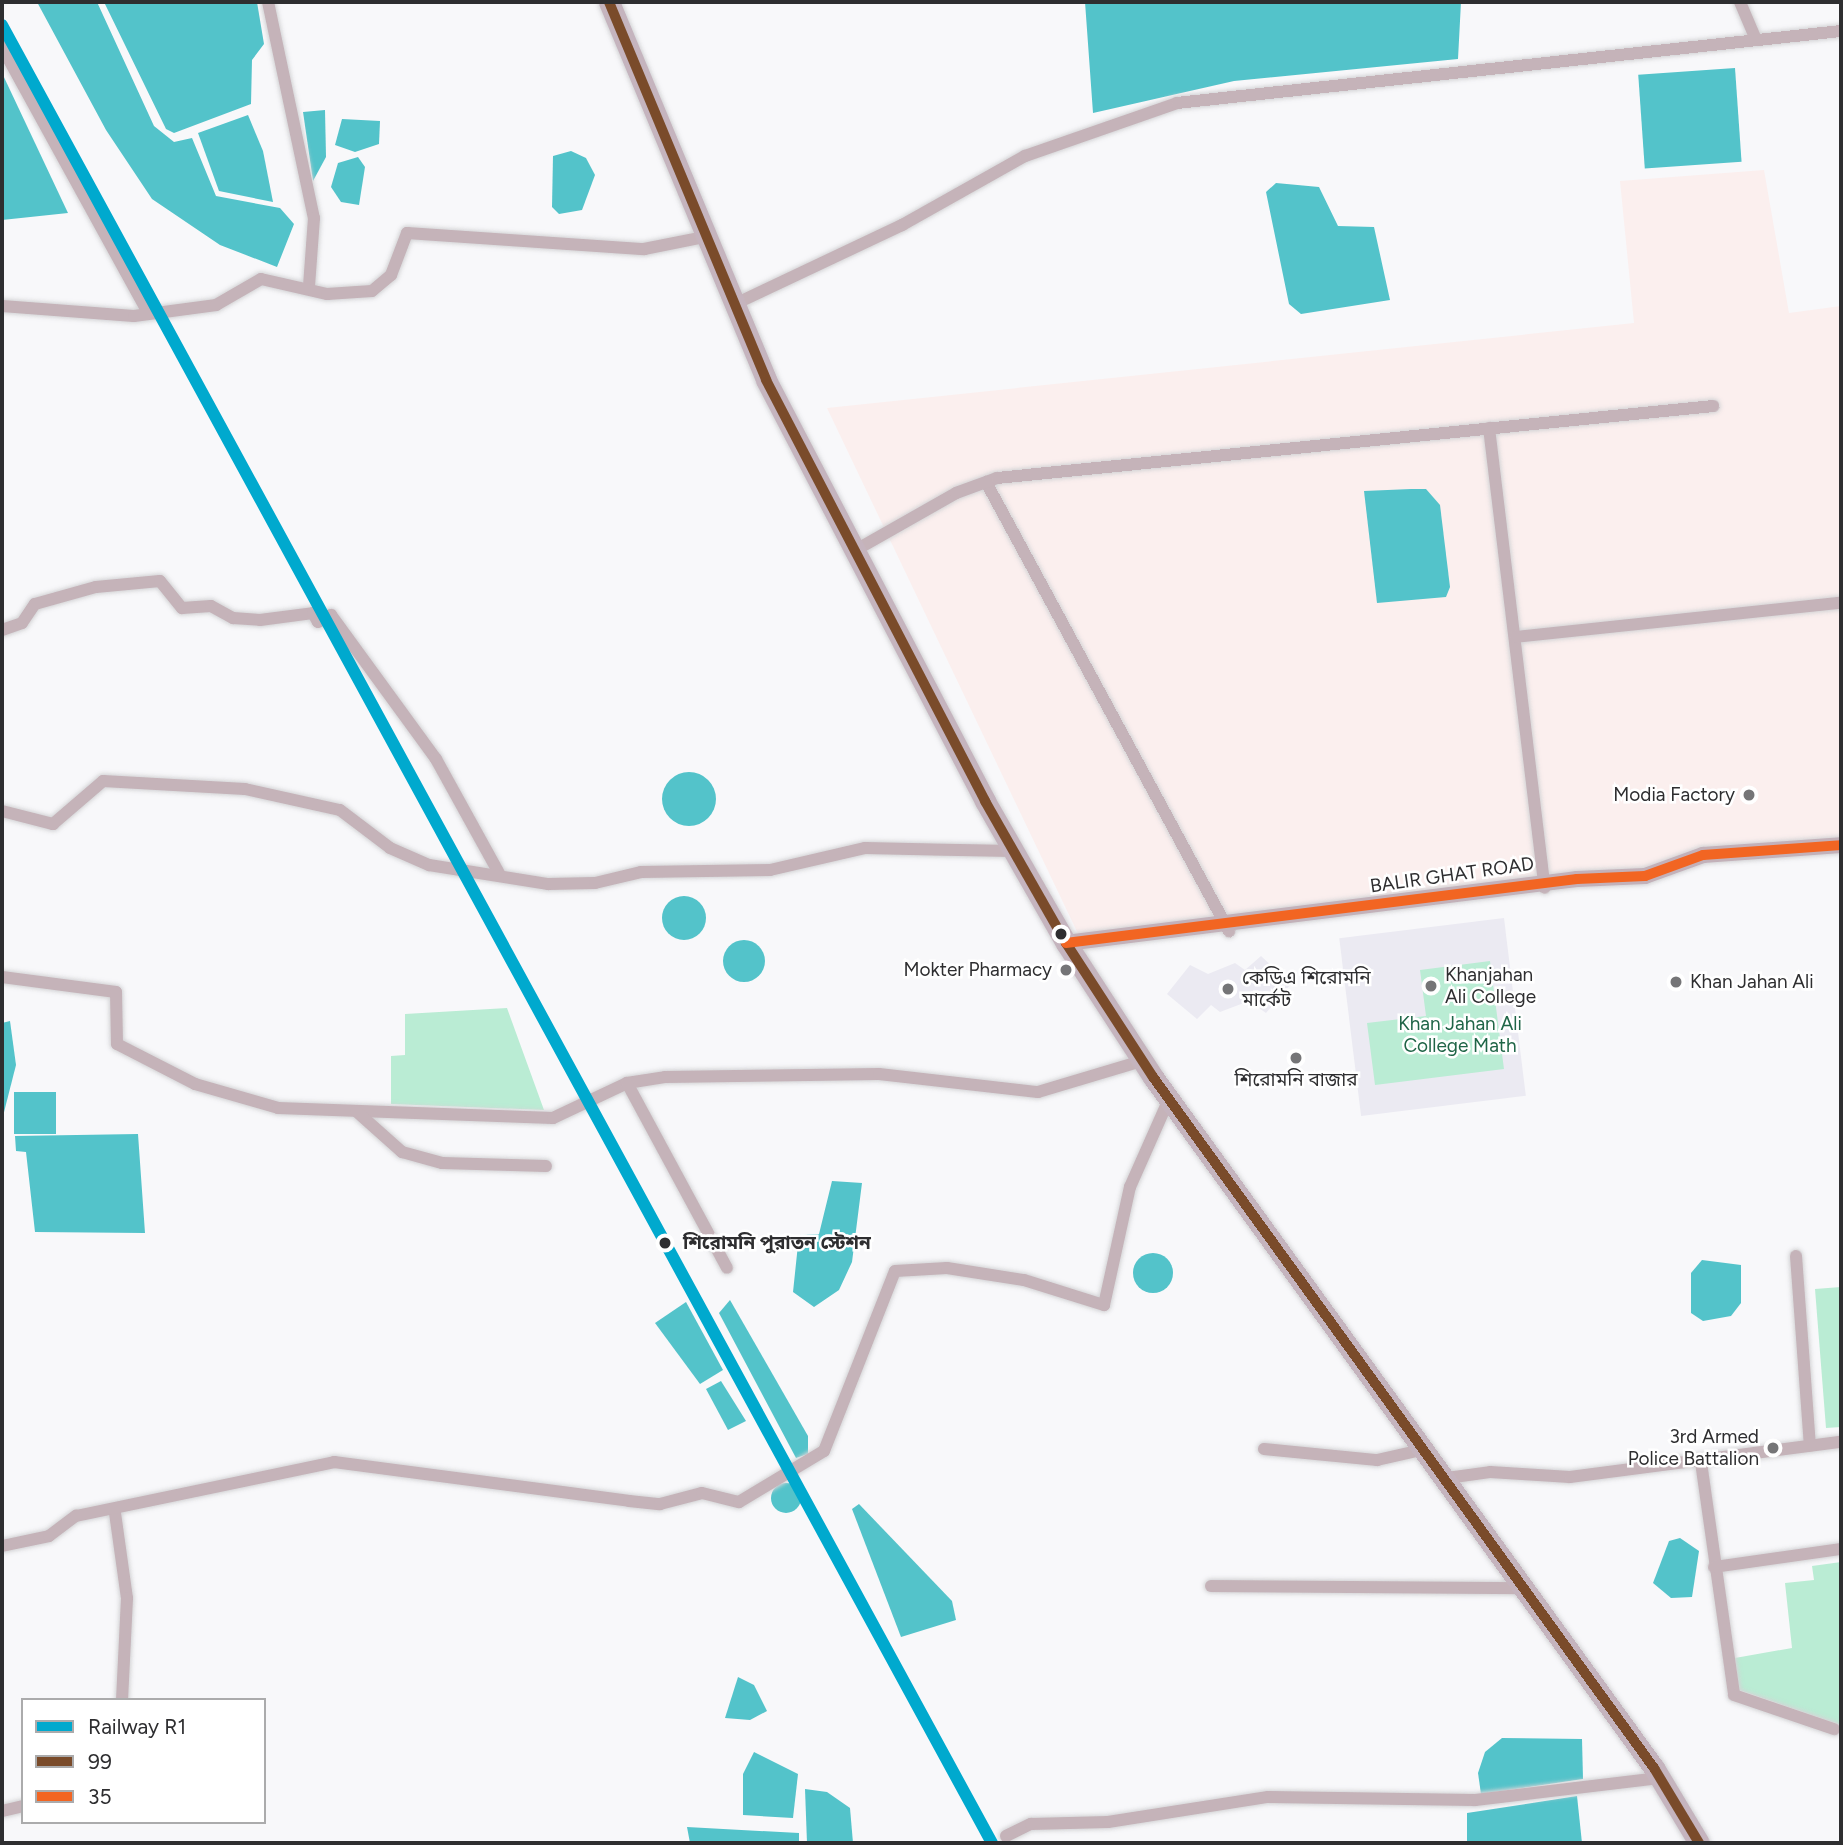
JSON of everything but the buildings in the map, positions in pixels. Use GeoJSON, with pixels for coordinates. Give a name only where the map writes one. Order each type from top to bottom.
{"type":"FeatureCollection","features":[{"type":"Feature","properties":{"kind":"highway"},"geometry":{"type":"LineString","coordinates":[[609,2],[737,303],[766,380],[1013,851],[1067,945],[1169,1099],[1447,1478],[1660,1778],[1699,1843]]}},
{"type":"Feature","properties":{"kind":"street"},"geometry":{"type":"LineString","coordinates":[[268,2],[314,218],[309,286]]}},
{"type":"Feature","properties":{"kind":"street"},"geometry":{"type":"LineString","coordinates":[[1740,2],[1755,38]]}},
{"type":"Feature","properties":{"kind":"street"},"geometry":{"type":"LineString","coordinates":[[737,303],[902,225],[1025,156],[1177,103],[1755,38],[1841,31]]}},
{"type":"Feature","properties":{"kind":"street"},"geometry":{"type":"LineString","coordinates":[[2,47],[148,313]]}},
{"type":"Feature","properties":{"kind":"street"},"geometry":{"type":"LineString","coordinates":[[2,306],[75,316],[148,313],[216,304],[261,279],[309,286],[327,294],[372,291],[391,275],[407,233],[644,249],[709,236]]}},
{"type":"Feature","properties":{"kind":"street"},"geometry":{"type":"LineString","coordinates":[[854,551],[986,482],[1713,406]]}},
{"type":"Feature","properties":{"kind":"street"},"geometry":{"type":"LineString","coordinates":[[1489,428],[1545,886]]}},
{"type":"Feature","properties":{"kind":"street"},"geometry":{"type":"LineString","coordinates":[[986,482],[1227,929]]}},
{"type":"Feature","properties":{"kind":"street"},"geometry":{"type":"LineString","coordinates":[[3,627],[22,623],[35,604],[96,587],[160,581],[182,608],[211,606],[233,618],[260,620],[313,613],[318,622],[331,615],[436,759],[499,873]]}},
{"type":"Feature","properties":{"kind":"street"},"geometry":{"type":"LineString","coordinates":[[1515,637],[1841,603]]}},
{"type":"Feature","properties":{"kind":"street"},"geometry":{"type":"LineString","coordinates":[[2,811],[53,824],[103,781],[245,789],[340,810],[390,848],[429,865],[464,874],[499,873],[548,884],[595,883],[641,872],[770,870],[865,848],[1013,851]]}},
{"type":"Feature","properties":{"kind":"street","name":"BALIR GHAT ROAD"},"geometry":{"type":"LineString","coordinates":[[1067,945],[1227,929],[1545,886],[1665,878],[1704,859],[1841,847]]}},
{"type":"Feature","properties":{"kind":"street"},"geometry":{"type":"LineString","coordinates":[[2,977],[116,992],[117,1044],[195,1084],[278,1108],[553,1118],[627,1083],[803,1071],[1038,1092],[1142,1061]]}},
{"type":"Feature","properties":{"kind":"street"},"geometry":{"type":"LineString","coordinates":[[627,1083],[727,1268]]}},
{"type":"Feature","properties":{"kind":"street"},"geometry":{"type":"LineString","coordinates":[[2,1546],[49,1536],[76,1516],[115,1513],[237,1480],[334,1462],[629,1501],[660,1504],[702,1493],[738,1502],[824,1451],[895,1271],[947,1268],[1011,1278],[1104,1305],[1130,1188],[1169,1099]]}},
{"type":"Feature","properties":{"kind":"street"},"geometry":{"type":"LineString","coordinates":[[356,1111],[402,1152],[442,1163],[546,1166]]}},
{"type":"Feature","properties":{"kind":"street"},"geometry":{"type":"LineString","coordinates":[[1796,1256],[1810,1445]]}},
{"type":"Feature","properties":{"kind":"street"},"geometry":{"type":"LineString","coordinates":[[1447,1478],[1490,1472],[1570,1477],[1841,1443]]}},
{"type":"Feature","properties":{"kind":"street"},"geometry":{"type":"LineString","coordinates":[[1265,1449],[1377,1460],[1426,1449]]}},
{"type":"Feature","properties":{"kind":"street"},"geometry":{"type":"LineString","coordinates":[[1701,1462],[1734,1695],[1834,1729]]}},
{"type":"Feature","properties":{"kind":"street"},"geometry":{"type":"LineString","coordinates":[[115,1513],[127,1598],[122,1698]]}},
{"type":"Feature","properties":{"kind":"street"},"geometry":{"type":"LineString","coordinates":[[1714,1567],[1841,1549]]}},
{"type":"Feature","properties":{"kind":"street"},"geometry":{"type":"LineString","coordinates":[[1211,1586],[1525,1588]]}},
{"type":"Feature","properties":{"kind":"street"},"geometry":{"type":"LineString","coordinates":[[1006,1836],[1031,1824],[1108,1822],[1268,1797],[1475,1800],[1660,1778]]}},
{"type":"Feature","properties":{"kind":"street"},"geometry":{"type":"LineString","coordinates":[[2,1811],[21,1806]]}},
{"type":"Feature","properties":{"kind":"shaded area"},"geometry":{"type":"Polygon","coordinates":[[[1764,170],[1789,313],[1841,306],[1841,845],[1703,855],[1664,873],[1081,940],[827,408],[1634,323],[1620,181],[1764,170]]]}},
{"type":"Feature","properties":{"kind":"shaded area","name":"Khanjahan Ali College"},"geometry":{"type":"Polygon","coordinates":[[[1504,918],[1526,1096],[1361,1116],[1339,938],[1504,918]]]}},
{"type":"Feature","properties":{"kind":"shaded area","name":"কেডিএ শিরোমনি মার্কেট"},"geometry":{"type":"Polygon","coordinates":[[[1261,956],[1291,984],[1266,1013],[1249,1001],[1220,1012],[1211,1005],[1197,1019],[1167,994],[1190,965],[1208,974],[1235,963],[1245,970],[1261,956]]]}},
{"type":"Feature","properties":{"kind":"green space","name":"Khan Jahan Ali College Math"},"geometry":{"type":"Polygon","coordinates":[[[1490,961],[1504,1069],[1375,1085],[1367,1023],[1426,1016],[1420,970],[1490,961]]]}},
{"type":"Feature","properties":{"kind":"green space"},"geometry":{"type":"Polygon","coordinates":[[[507,1008],[544,1110],[391,1104],[391,1056],[405,1055],[405,1014],[507,1008]]]}},
{"type":"Feature","properties":{"kind":"green space"},"geometry":{"type":"Polygon","coordinates":[[[1841,1287],[1841,1427],[1826,1428],[1815,1289],[1841,1287]]]}},
{"type":"Feature","properties":{"kind":"green space"},"geometry":{"type":"Polygon","coordinates":[[[1841,1562],[1841,1725],[1739,1690],[1735,1658],[1792,1648],[1785,1583],[1814,1580],[1812,1566],[1841,1562]]]}},
{"type":"Feature","properties":{"kind":"water"},"geometry":{"type":"Polygon","coordinates":[[[37,2],[97,2],[154,126],[174,142],[192,138],[216,196],[280,208],[294,224],[277,267],[220,245],[152,199],[106,130],[37,2]]]}},
{"type":"Feature","properties":{"kind":"water"},"geometry":{"type":"Polygon","coordinates":[[[104,2],[257,2],[264,44],[252,60],[251,104],[174,133],[166,129],[104,2]]]}},
{"type":"Feature","properties":{"kind":"water"},"geometry":{"type":"Polygon","coordinates":[[[1085,2],[1461,2],[1458,59],[1234,81],[1093,113],[1085,2]]]}},
{"type":"Feature","properties":{"kind":"water"},"geometry":{"type":"Polygon","coordinates":[[[1735,68],[1742,162],[1645,169],[1638,75],[1735,68]]]}},
{"type":"Feature","properties":{"kind":"water"},"geometry":{"type":"Polygon","coordinates":[[[2,73],[68,213],[2,220],[2,73]]]}},
{"type":"Feature","properties":{"kind":"water"},"geometry":{"type":"Polygon","coordinates":[[[325,110],[326,157],[313,181],[303,112],[325,110]]]}},
{"type":"Feature","properties":{"kind":"water"},"geometry":{"type":"Polygon","coordinates":[[[248,115],[263,151],[273,202],[219,191],[198,133],[248,115]]]}},
{"type":"Feature","properties":{"kind":"water"},"geometry":{"type":"Polygon","coordinates":[[[342,119],[380,121],[379,144],[355,152],[335,145],[342,119]]]}},
{"type":"Feature","properties":{"kind":"water"},"geometry":{"type":"Polygon","coordinates":[[[571,151],[586,158],[595,175],[582,210],[559,214],[552,207],[553,156],[571,151]]]}},
{"type":"Feature","properties":{"kind":"water"},"geometry":{"type":"Polygon","coordinates":[[[358,157],[365,167],[359,205],[341,202],[331,187],[338,163],[358,157]]]}},
{"type":"Feature","properties":{"kind":"water"},"geometry":{"type":"Polygon","coordinates":[[[1276,183],[1319,187],[1338,226],[1374,227],[1390,300],[1301,314],[1289,304],[1266,192],[1276,183]]]}},
{"type":"Feature","properties":{"kind":"water"},"geometry":{"type":"Polygon","coordinates":[[[1426,489],[1440,505],[1450,587],[1446,597],[1377,603],[1364,491],[1426,489]]]}},
{"type":"Feature","properties":{"kind":"water"},"geometry":{"type":"Polygon","coordinates":[[[689,772],[708,780],[716,799],[708,818],[689,826],[670,818],[662,799],[670,780],[689,772]]]}},
{"type":"Feature","properties":{"kind":"water"},"geometry":{"type":"Polygon","coordinates":[[[684,896],[693,897],[700,902],[705,909],[705,927],[700,934],[693,939],[684,940],[675,939],[668,934],[663,927],[662,918],[663,909],[668,902],[675,897],[684,896]]]}},
{"type":"Feature","properties":{"kind":"water"},"geometry":{"type":"Polygon","coordinates":[[[744,940],[759,946],[765,961],[759,976],[744,982],[729,976],[723,961],[729,946],[744,940]]]}},
{"type":"Feature","properties":{"kind":"water"},"geometry":{"type":"Polygon","coordinates":[[[10,1021],[16,1065],[2,1120],[2,1023],[10,1021]]]}},
{"type":"Feature","properties":{"kind":"water"},"geometry":{"type":"Polygon","coordinates":[[[14,1092],[56,1092],[56,1134],[14,1134],[14,1092]]]}},
{"type":"Feature","properties":{"kind":"water"},"geometry":{"type":"Polygon","coordinates":[[[138,1134],[145,1233],[35,1232],[26,1152],[16,1151],[15,1136],[138,1134]]]}},
{"type":"Feature","properties":{"kind":"water"},"geometry":{"type":"Polygon","coordinates":[[[832,1181],[862,1183],[852,1262],[839,1290],[814,1307],[793,1292],[799,1235],[819,1234],[832,1181]]]}},
{"type":"Feature","properties":{"kind":"water"},"geometry":{"type":"Polygon","coordinates":[[[1153,1253],[1167,1259],[1173,1273],[1167,1287],[1153,1293],[1139,1287],[1133,1273],[1139,1259],[1153,1253]]]}},
{"type":"Feature","properties":{"kind":"water"},"geometry":{"type":"Polygon","coordinates":[[[1702,1260],[1741,1265],[1741,1303],[1731,1316],[1703,1321],[1691,1313],[1691,1273],[1702,1260]]]}},
{"type":"Feature","properties":{"kind":"water"},"geometry":{"type":"Polygon","coordinates":[[[730,1300],[808,1436],[808,1454],[796,1458],[719,1313],[730,1300]]]}},
{"type":"Feature","properties":{"kind":"water"},"geometry":{"type":"Polygon","coordinates":[[[686,1302],[723,1370],[700,1384],[655,1323],[686,1302]]]}},
{"type":"Feature","properties":{"kind":"water"},"geometry":{"type":"Polygon","coordinates":[[[721,1381],[746,1421],[728,1430],[706,1389],[721,1381]]]}},
{"type":"Feature","properties":{"kind":"water"},"geometry":{"type":"Polygon","coordinates":[[[786,1483],[797,1487],[801,1498],[797,1509],[786,1513],[775,1509],[771,1498],[775,1487],[786,1483]]]}},
{"type":"Feature","properties":{"kind":"water"},"geometry":{"type":"Polygon","coordinates":[[[859,1504],[952,1601],[956,1620],[901,1637],[852,1509],[859,1504]]]}},
{"type":"Feature","properties":{"kind":"water"},"geometry":{"type":"Polygon","coordinates":[[[1680,1538],[1699,1551],[1692,1597],[1671,1598],[1653,1583],[1669,1541],[1680,1538]]]}},
{"type":"Feature","properties":{"kind":"water"},"geometry":{"type":"Polygon","coordinates":[[[738,1677],[754,1685],[767,1711],[750,1720],[725,1718],[738,1677]]]}},
{"type":"Feature","properties":{"kind":"water"},"geometry":{"type":"Polygon","coordinates":[[[1502,1738],[1582,1739],[1583,1779],[1481,1794],[1478,1773],[1485,1752],[1502,1738]]]}},
{"type":"Feature","properties":{"kind":"water"},"geometry":{"type":"Polygon","coordinates":[[[754,1752],[798,1774],[793,1818],[743,1815],[743,1774],[754,1752]]]}},
{"type":"Feature","properties":{"kind":"water"},"geometry":{"type":"Polygon","coordinates":[[[805,1789],[827,1792],[850,1808],[853,1843],[807,1843],[805,1789]]]}},
{"type":"Feature","properties":{"kind":"water"},"geometry":{"type":"Polygon","coordinates":[[[1577,1796],[1582,1843],[1467,1843],[1467,1813],[1577,1796]]]}},
{"type":"Feature","properties":{"kind":"water"},"geometry":{"type":"Polygon","coordinates":[[[687,1827],[799,1833],[799,1843],[690,1843],[687,1827]]]}},
{"type":"Feature","properties":{"kind":"rail line","name":"R1"},"geometry":{"type":"LineString","coordinates":[[2,25],[992,1843]]}},
{"type":"Feature","properties":{"kind":"transit line","name":"99"},"geometry":{"type":"LineString","coordinates":[[609,2],[766,380],[985,801],[1066,943],[1153,1077],[1654,1768],[1699,1843]]}},
{"type":"Feature","properties":{"kind":"transit line","name":"35"},"geometry":{"type":"LineString","coordinates":[[1066,943],[1577,879],[1645,876],[1703,855],[1841,845]]}},
{"type":"Feature","properties":{"kind":"place","name":"Modia Factory"},"geometry":{"type":"Point","coordinates":[1749,795]}},
{"type":"Feature","properties":{"kind":"place","name":"Mokter Pharmacy"},"geometry":{"type":"Point","coordinates":[1066,970]}},
{"type":"Feature","properties":{"kind":"place","name":"Khan Jahan Ali"},"geometry":{"type":"Point","coordinates":[1676,982]}},
{"type":"Feature","properties":{"kind":"place","name":"Khanjahan Ali College"},"geometry":{"type":"Point","coordinates":[1431,986]}},
{"type":"Feature","properties":{"kind":"place","name":"কেডিএ শিরোমনি মার্কেট"},"geometry":{"type":"Point","coordinates":[1228,989]}},
{"type":"Feature","properties":{"kind":"place","name":"শিরোমনি বাজার"},"geometry":{"type":"Point","coordinates":[1296,1058]}},
{"type":"Feature","properties":{"kind":"place","name":"শিরোমনি পুরাতন স্টেশন"},"geometry":{"type":"Point","coordinates":[665,1243]}},
{"type":"Feature","properties":{"kind":"place","name":"3rd Armed Police Battalion"},"geometry":{"type":"Point","coordinates":[1773,1448]}}]}
